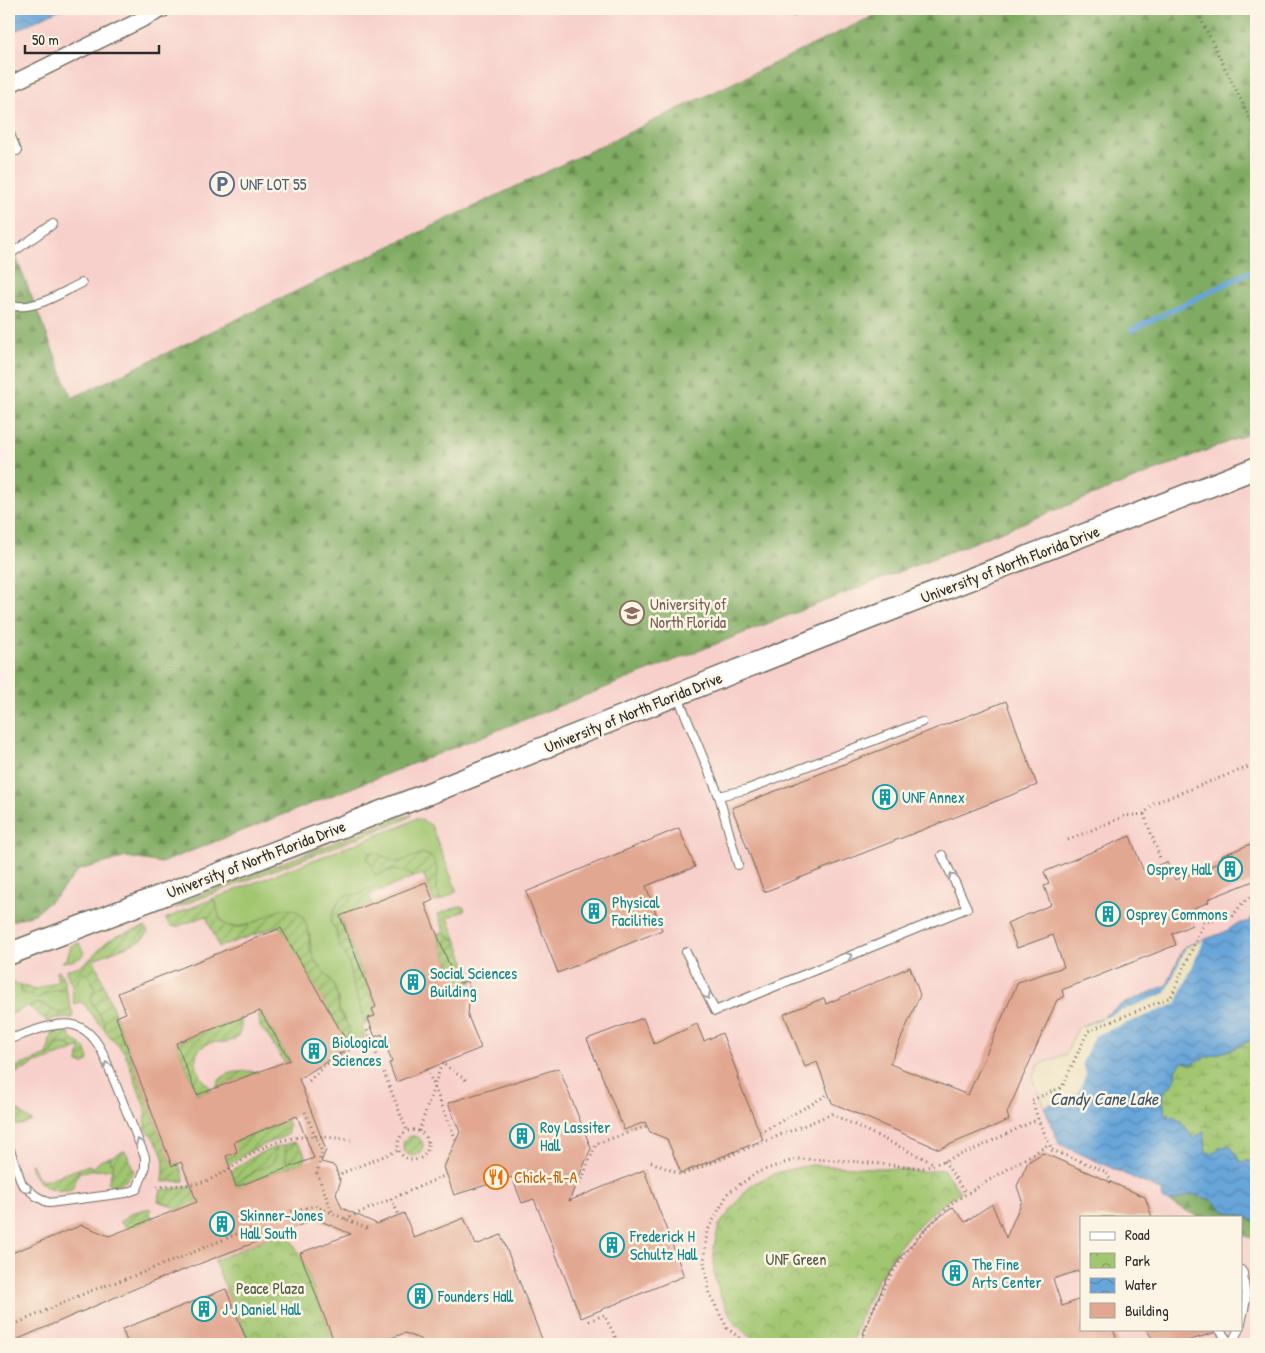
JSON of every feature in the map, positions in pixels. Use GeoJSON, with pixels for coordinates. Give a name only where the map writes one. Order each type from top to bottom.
{"type":"FeatureCollection","features":[{"type":"Feature","properties":{"kind":"street"},"geometry":{"type":"LineString","coordinates":[[9,85],[164,9]]}},
{"type":"Feature","properties":{"kind":"street","name":"University of North Florida Drive"},"geometry":{"type":"LineString","coordinates":[[9,954],[430,793],[1256,468]]}},
{"type":"Feature","properties":{"kind":"lane"},"geometry":{"type":"LineString","coordinates":[[9,132],[17,151]]}},
{"type":"Feature","properties":{"kind":"lane"},"geometry":{"type":"LineString","coordinates":[[9,255],[53,224]]}},
{"type":"Feature","properties":{"kind":"lane"},"geometry":{"type":"LineString","coordinates":[[9,301],[12,306],[24,308],[35,306],[82,282]]}},
{"type":"Feature","properties":{"kind":"lane"},"geometry":{"type":"LineString","coordinates":[[677,695],[719,796],[738,865]]}},
{"type":"Feature","properties":{"kind":"lane"},"geometry":{"type":"LineString","coordinates":[[719,796],[748,789],[922,722]]}},
{"type":"Feature","properties":{"kind":"lane"},"geometry":{"type":"LineString","coordinates":[[686,952],[715,1011],[967,908],[942,855]]}},
{"type":"Feature","properties":{"kind":"lane"},"geometry":{"type":"LineString","coordinates":[[9,1039],[64,1023],[76,1025],[88,1031],[98,1042],[105,1058],[145,1157],[145,1169],[137,1189],[126,1193],[49,1202],[36,1196],[22,1184],[9,1147]]}},
{"type":"Feature","properties":{"kind":"lane"},"geometry":{"type":"LineString","coordinates":[[1242,1272],[1246,1300],[1242,1318]]}},
{"type":"Feature","properties":{"kind":"lane"},"geometry":{"type":"LineString","coordinates":[[1220,1330],[1231,1344],[1238,1330]]}},
{"type":"Feature","properties":{"kind":"path"},"geometry":{"type":"LineString","coordinates":[[793,16],[809,9]]}},
{"type":"Feature","properties":{"kind":"path"},"geometry":{"type":"LineString","coordinates":[[1196,9],[1256,130]]}},
{"type":"Feature","properties":{"kind":"path"},"geometry":{"type":"LineString","coordinates":[[1068,840],[1125,816],[1144,814],[1154,804],[1256,764]]}},
{"type":"Feature","properties":{"kind":"path"},"geometry":{"type":"LineString","coordinates":[[1144,814],[1160,858]]}},
{"type":"Feature","properties":{"kind":"path"},"geometry":{"type":"LineString","coordinates":[[1111,1183],[1107,1172],[1052,1150],[1032,1100],[1062,1087],[1088,1030],[1171,997],[1204,922],[1232,917],[1243,902],[1256,894]]}},
{"type":"Feature","properties":{"kind":"path"},"geometry":{"type":"LineString","coordinates":[[372,1028],[367,1030],[369,1037],[407,1131]]}},
{"type":"Feature","properties":{"kind":"path"},"geometry":{"type":"LineString","coordinates":[[309,1081],[325,1065],[369,1037]]}},
{"type":"Feature","properties":{"kind":"path"},"geometry":{"type":"LineString","coordinates":[[419,1130],[442,1063],[467,1080]]}},
{"type":"Feature","properties":{"kind":"path"},"geometry":{"type":"LineString","coordinates":[[427,1069],[456,1140]]}},
{"type":"Feature","properties":{"kind":"path"},"geometry":{"type":"LineString","coordinates":[[760,1133],[829,1094]]}},
{"type":"Feature","properties":{"kind":"path"},"geometry":{"type":"LineString","coordinates":[[305,1112],[322,1152],[317,1172],[333,1214]]}},
{"type":"Feature","properties":{"kind":"path"},"geometry":{"type":"LineString","coordinates":[[651,1162],[682,1175],[832,1114],[935,1164]]}},
{"type":"Feature","properties":{"kind":"path"},"geometry":{"type":"LineString","coordinates":[[747,1344],[727,1328],[713,1302],[709,1293],[704,1262],[707,1232],[728,1193],[758,1172],[796,1159],[837,1160],[925,1168],[973,1150],[1038,1118]]}},
{"type":"Feature","properties":{"kind":"path"},"geometry":{"type":"LineString","coordinates":[[580,1184],[596,1144],[647,1126]]}},
{"type":"Feature","properties":{"kind":"path"},"geometry":{"type":"LineString","coordinates":[[419,1130],[428,1142],[426,1152],[423,1156],[409,1160],[399,1150],[400,1137],[407,1131],[419,1130]]}},
{"type":"Feature","properties":{"kind":"path"},"geometry":{"type":"LineString","coordinates":[[157,1186],[204,1182],[228,1170],[257,1150],[296,1136],[324,1136],[351,1140]]}},
{"type":"Feature","properties":{"kind":"path"},"geometry":{"type":"LineString","coordinates":[[861,1344],[870,1315],[890,1276],[916,1239],[953,1202],[1049,1144]]}},
{"type":"Feature","properties":{"kind":"path"},"geometry":{"type":"LineString","coordinates":[[339,1179],[342,1172],[399,1150]]}},
{"type":"Feature","properties":{"kind":"path"},"geometry":{"type":"LineString","coordinates":[[944,1161],[966,1194]]}},
{"type":"Feature","properties":{"kind":"path"},"geometry":{"type":"LineString","coordinates":[[344,1219],[446,1175]]}},
{"type":"Feature","properties":{"kind":"path"},"geometry":{"type":"LineString","coordinates":[[392,1199],[399,1215]]}},
{"type":"Feature","properties":{"kind":"path"},"geometry":{"type":"LineString","coordinates":[[9,1327],[90,1291],[140,1274],[294,1210],[315,1206],[369,1229]]}},
{"type":"Feature","properties":{"kind":"path"},"geometry":{"type":"LineString","coordinates":[[589,1321],[604,1315],[619,1344]]}},
{"type":"Feature","properties":{"kind":"shaded area","name":"University of North Florida"},"geometry":{"type":"Polygon","coordinates":[[[9,9],[1256,9],[1256,1344],[9,1344],[9,9]]]}},
{"type":"Feature","properties":{"kind":"green space"},"geometry":{"type":"Polygon","coordinates":[[[888,9],[1256,9],[1256,431],[161,863],[127,857],[79,870],[57,895],[34,914],[9,922],[9,240],[72,398],[888,9]]]}},
{"type":"Feature","properties":{"kind":"green space"},"geometry":{"type":"Polygon","coordinates":[[[412,815],[404,820],[175,908],[180,905],[179,903],[398,818],[412,815]]]}},
{"type":"Feature","properties":{"kind":"green space"},"geometry":{"type":"Polygon","coordinates":[[[415,819],[431,825],[456,892],[441,900],[436,884],[438,874],[422,853],[395,862],[369,853],[367,859],[380,875],[388,871],[397,870],[407,872],[414,877],[382,890],[379,886],[366,890],[362,894],[348,896],[340,900],[335,908],[331,923],[336,930],[337,939],[349,963],[352,982],[366,1024],[361,1026],[365,1036],[349,1046],[346,1040],[349,1035],[346,1022],[339,1010],[338,998],[334,987],[313,960],[309,932],[282,910],[247,925],[225,925],[218,915],[216,902],[212,899],[404,825],[415,819]]]}},
{"type":"Feature","properties":{"kind":"green space"},"geometry":{"type":"Polygon","coordinates":[[[374,852],[396,862],[422,853],[432,857],[438,869],[436,887],[441,900],[434,902],[423,874],[414,877],[404,872],[391,870],[376,876],[367,859],[369,853],[374,852]]]}},
{"type":"Feature","properties":{"kind":"green space"},"geometry":{"type":"Polygon","coordinates":[[[379,886],[382,890],[369,895],[372,904],[340,917],[376,1007],[372,1009],[375,1016],[368,1018],[369,1022],[366,1024],[352,982],[349,963],[339,945],[336,930],[331,923],[331,917],[341,898],[347,895],[362,894],[366,890],[379,886]]]}},
{"type":"Feature","properties":{"kind":"green space"},"geometry":{"type":"Polygon","coordinates":[[[212,899],[215,902],[220,919],[226,925],[235,927],[245,926],[282,910],[290,909],[302,915],[307,928],[312,954],[334,986],[340,1012],[350,1028],[346,1040],[279,926],[219,947],[206,916],[176,927],[171,926],[165,919],[212,899]]]}},
{"type":"Feature","properties":{"kind":"green space"},"geometry":{"type":"Polygon","coordinates":[[[460,906],[464,907],[465,910],[448,918],[456,939],[452,940],[444,931],[438,914],[460,906]]]}},
{"type":"Feature","properties":{"kind":"green space"},"geometry":{"type":"Polygon","coordinates":[[[145,927],[148,932],[142,940],[94,959],[172,1165],[179,1163],[184,1181],[163,1182],[164,1161],[161,1150],[146,1129],[145,1108],[125,1053],[105,1031],[104,1022],[91,1001],[95,989],[91,979],[85,973],[80,974],[77,983],[72,986],[66,972],[67,969],[86,962],[108,941],[145,927]]]}},
{"type":"Feature","properties":{"kind":"green space"},"geometry":{"type":"Polygon","coordinates":[[[444,931],[451,938],[456,939],[473,982],[468,984],[467,981],[460,983],[454,977],[437,934],[444,931]]]}},
{"type":"Feature","properties":{"kind":"green space"},"geometry":{"type":"Polygon","coordinates":[[[79,943],[84,953],[82,956],[74,960],[62,962],[67,958],[71,946],[79,943]]]}},
{"type":"Feature","properties":{"kind":"green space"},"geometry":{"type":"Polygon","coordinates":[[[60,971],[64,980],[66,990],[54,990],[39,998],[22,993],[20,989],[22,985],[34,990],[58,981],[56,972],[60,971]]]}},
{"type":"Feature","properties":{"kind":"green space"},"geometry":{"type":"Polygon","coordinates":[[[85,973],[91,979],[95,989],[91,1001],[104,1022],[105,1031],[83,1003],[74,1004],[72,987],[80,974],[85,973]]]}},
{"type":"Feature","properties":{"kind":"green space"},"geometry":{"type":"Polygon","coordinates":[[[9,982],[22,985],[20,989],[44,995],[54,990],[66,990],[71,1008],[66,1012],[57,1013],[43,1004],[36,1003],[9,1015],[9,982]]]}},
{"type":"Feature","properties":{"kind":"green space"},"geometry":{"type":"Polygon","coordinates":[[[38,1003],[62,1013],[71,1008],[72,1018],[55,1018],[47,1021],[29,1007],[38,1003]]]}},
{"type":"Feature","properties":{"kind":"green space"},"geometry":{"type":"Polygon","coordinates":[[[258,1008],[290,1060],[284,1062],[268,1036],[260,1027],[258,1008]]]}},
{"type":"Feature","properties":{"kind":"green space"},"geometry":{"type":"Polygon","coordinates":[[[241,1018],[237,1037],[228,1042],[214,1042],[200,1048],[196,1060],[199,1073],[212,1089],[197,1095],[176,1043],[241,1018]]]}},
{"type":"Feature","properties":{"kind":"green space"},"geometry":{"type":"Polygon","coordinates":[[[62,1031],[69,1032],[72,1039],[84,1047],[89,1060],[85,1064],[78,1063],[80,1047],[73,1050],[68,1044],[58,1044],[52,1053],[47,1056],[51,1034],[62,1031]]]}},
{"type":"Feature","properties":{"kind":"green space"},"geometry":{"type":"Polygon","coordinates":[[[1256,1038],[1256,1160],[1240,1162],[1235,1152],[1220,1148],[1213,1153],[1206,1153],[1204,1132],[1194,1139],[1179,1119],[1165,1113],[1162,1095],[1175,1081],[1175,1071],[1182,1062],[1193,1064],[1203,1058],[1233,1049],[1256,1038]]]}},
{"type":"Feature","properties":{"kind":"green space"},"geometry":{"type":"Polygon","coordinates":[[[58,1044],[68,1044],[73,1050],[34,1063],[28,1068],[9,1075],[9,1070],[52,1053],[58,1044]]]}},
{"type":"Feature","properties":{"kind":"green space"},"geometry":{"type":"Polygon","coordinates":[[[249,1071],[259,1072],[216,1088],[224,1076],[249,1071]]]}},
{"type":"Feature","properties":{"kind":"green space"},"geometry":{"type":"Polygon","coordinates":[[[16,1109],[32,1121],[22,1125],[9,1125],[9,1111],[16,1109]]]}},
{"type":"Feature","properties":{"kind":"green space"},"geometry":{"type":"Polygon","coordinates":[[[287,1120],[289,1127],[287,1135],[250,1151],[226,1167],[226,1156],[234,1142],[287,1120]]]}},
{"type":"Feature","properties":{"kind":"green space"},"geometry":{"type":"Polygon","coordinates":[[[413,1136],[420,1139],[423,1146],[420,1153],[413,1156],[406,1153],[403,1146],[406,1139],[413,1136]]]}},
{"type":"Feature","properties":{"kind":"green space"},"geometry":{"type":"Polygon","coordinates":[[[294,1142],[301,1146],[303,1150],[306,1161],[305,1169],[296,1164],[291,1166],[286,1161],[285,1145],[294,1142]]]}},
{"type":"Feature","properties":{"kind":"green space"},"geometry":{"type":"Polygon","coordinates":[[[285,1145],[286,1161],[291,1166],[196,1203],[198,1196],[232,1184],[263,1168],[277,1151],[276,1147],[285,1145]]]}},
{"type":"Feature","properties":{"kind":"green space"},"geometry":{"type":"Polygon","coordinates":[[[276,1147],[276,1156],[272,1164],[232,1184],[228,1174],[250,1158],[276,1147]]]}},
{"type":"Feature","properties":{"kind":"green space"},"geometry":{"type":"Polygon","coordinates":[[[124,1151],[134,1171],[123,1183],[112,1185],[108,1183],[114,1164],[111,1162],[110,1157],[124,1151]]]}},
{"type":"Feature","properties":{"kind":"green space"},"geometry":{"type":"Polygon","coordinates":[[[110,1157],[111,1162],[114,1164],[113,1169],[79,1172],[78,1169],[89,1165],[93,1168],[100,1161],[110,1157]]]}},
{"type":"Feature","properties":{"kind":"green space"},"geometry":{"type":"Polygon","coordinates":[[[30,1164],[37,1177],[43,1181],[78,1169],[79,1172],[72,1189],[57,1190],[51,1189],[40,1182],[32,1171],[30,1164]]]}},
{"type":"Feature","properties":{"kind":"green space","name":"UNF Green"},"geometry":{"type":"Polygon","coordinates":[[[810,1165],[897,1169],[920,1172],[943,1169],[960,1192],[922,1222],[891,1258],[868,1299],[852,1344],[760,1344],[734,1323],[720,1295],[714,1274],[714,1247],[719,1225],[751,1185],[778,1172],[810,1165]]]}},
{"type":"Feature","properties":{"kind":"green space"},"geometry":{"type":"Polygon","coordinates":[[[198,1186],[196,1203],[177,1210],[170,1205],[158,1201],[161,1190],[198,1186]]]}},
{"type":"Feature","properties":{"kind":"green space"},"geometry":{"type":"Polygon","coordinates":[[[1192,1194],[1211,1200],[1226,1212],[1241,1215],[1256,1222],[1256,1239],[1242,1235],[1242,1216],[1196,1216],[1170,1202],[1192,1194]]]}},
{"type":"Feature","properties":{"kind":"green space"},"geometry":{"type":"Polygon","coordinates":[[[151,1209],[150,1216],[154,1217],[154,1219],[129,1229],[120,1222],[131,1213],[151,1209]]]}},
{"type":"Feature","properties":{"kind":"green space","name":"Peace Plaza"},"geometry":{"type":"Polygon","coordinates":[[[286,1230],[302,1259],[335,1344],[250,1344],[214,1261],[286,1230]]]}},
{"type":"Feature","properties":{"kind":"water"},"geometry":{"type":"Polygon","coordinates":[[[9,9],[60,9],[9,34],[9,9]]]}},
{"type":"Feature","properties":{"kind":"water","name":"Candy Cane Lake"},"geometry":{"type":"Polygon","coordinates":[[[1256,910],[1256,1038],[1233,1049],[1203,1058],[1193,1064],[1182,1062],[1175,1071],[1175,1081],[1162,1095],[1165,1113],[1179,1119],[1194,1139],[1204,1131],[1206,1152],[1213,1153],[1220,1148],[1230,1145],[1240,1162],[1256,1160],[1256,1222],[1241,1215],[1226,1212],[1211,1200],[1192,1194],[1170,1202],[1163,1200],[1162,1191],[1059,1144],[1033,1078],[1039,1065],[1066,1054],[1078,1028],[1101,1018],[1121,1005],[1167,985],[1184,947],[1225,932],[1237,924],[1250,921],[1256,910]]]}},
{"type":"Feature","properties":{"kind":"pier"},"geometry":{"type":"Polygon","coordinates":[[[1204,940],[1176,1004],[1094,1036],[1082,1063],[1086,1074],[1078,1093],[1044,1106],[1033,1078],[1039,1065],[1066,1054],[1078,1028],[1166,993],[1186,947],[1204,940]]]}},
{"type":"Feature","properties":{"kind":"building","name":"UNF Annex"},"geometry":{"type":"Polygon","coordinates":[[[1006,701],[1037,785],[764,892],[732,808],[1006,701]]]}},
{"type":"Feature","properties":{"kind":"building","name":"Physical Facilities"},"geometry":{"type":"Polygon","coordinates":[[[679,828],[695,867],[646,886],[662,930],[558,973],[526,892],[679,828]]]}},
{"type":"Feature","properties":{"kind":"building"},"geometry":{"type":"Polygon","coordinates":[[[1130,836],[1143,870],[1167,862],[1175,880],[1223,861],[1221,856],[1256,842],[1256,880],[1208,899],[1209,902],[1187,911],[1192,925],[1172,934],[1176,945],[1062,990],[1064,997],[1057,1000],[1007,1113],[1009,1120],[939,1149],[832,1103],[817,1062],[805,1067],[784,1014],[824,998],[826,1004],[910,967],[920,995],[890,1064],[968,1095],[1018,982],[1064,967],[1053,935],[1017,948],[1007,923],[1051,905],[1044,886],[1049,884],[1044,872],[1130,836]]]}},
{"type":"Feature","properties":{"kind":"building","name":"Social Sciences Building"},"geometry":{"type":"Polygon","coordinates":[[[426,882],[433,900],[425,904],[454,977],[457,976],[460,983],[467,981],[474,999],[469,1001],[468,1016],[481,1048],[396,1082],[389,1063],[392,1062],[382,1034],[375,1037],[368,1018],[375,1016],[372,1009],[376,1007],[340,916],[426,882]]]}},
{"type":"Feature","properties":{"kind":"building"},"geometry":{"type":"Polygon","coordinates":[[[281,928],[350,1047],[299,1079],[326,1150],[321,1162],[333,1165],[336,1169],[340,1183],[336,1194],[342,1208],[377,1224],[404,1213],[414,1238],[464,1218],[476,1245],[501,1235],[542,1339],[529,1344],[424,1344],[422,1340],[405,1333],[375,1344],[335,1344],[300,1253],[351,1234],[316,1219],[139,1287],[9,1343],[9,1254],[82,1225],[109,1236],[197,1202],[181,1162],[172,1166],[116,1017],[126,1013],[118,993],[281,928]],[[260,1011],[176,1043],[197,1095],[290,1060],[260,1011]],[[297,1116],[234,1142],[237,1152],[226,1156],[236,1187],[314,1158],[297,1116]]]}},
{"type":"Feature","properties":{"kind":"building"},"geometry":{"type":"Polygon","coordinates":[[[643,1018],[654,1044],[697,1024],[704,1041],[722,1033],[738,1075],[737,1077],[763,1140],[681,1173],[667,1139],[650,1132],[645,1122],[624,1130],[587,1039],[643,1018]]]}},
{"type":"Feature","properties":{"kind":"building"},"geometry":{"type":"Polygon","coordinates":[[[559,1068],[591,1148],[569,1201],[644,1170],[684,1276],[581,1318],[534,1199],[522,1203],[512,1177],[454,1195],[444,1167],[460,1132],[448,1103],[559,1068]]]}},
{"type":"Feature","properties":{"kind":"building","name":"The Fine Arts Center"},"geometry":{"type":"Polygon","coordinates":[[[1043,1153],[1145,1197],[1152,1216],[1080,1216],[1080,1270],[1053,1279],[1062,1306],[1080,1299],[1080,1330],[1113,1330],[1119,1344],[861,1344],[864,1331],[886,1280],[902,1255],[931,1223],[953,1207],[965,1222],[992,1204],[1006,1238],[1022,1201],[1017,1186],[1028,1162],[1043,1153]]]}},
{"type":"Feature","properties":{"kind":"building","name":"J J Daniel Hall"},"geometry":{"type":"Polygon","coordinates":[[[226,1289],[248,1344],[128,1344],[122,1329],[226,1289]]]}},
{"type":"Feature","properties":{"kind":"building"},"geometry":{"type":"Polygon","coordinates":[[[1147,1330],[1213,1330],[1214,1333],[1177,1344],[1156,1344],[1147,1330]]]}},
{"type":"Feature","properties":{"kind":"waterway"},"geometry":{"type":"LineString","coordinates":[[1132,330],[1256,269]]}},
{"type":"Feature","properties":{"kind":"place","name":"UNF LOT 55"},"geometry":{"type":"Point","coordinates":[222,184]}},
{"type":"Feature","properties":{"kind":"place","name":"University of North Florida"},"geometry":{"type":"Point","coordinates":[632,613]}},
{"type":"Feature","properties":{"kind":"place","name":"UNF Annex"},"geometry":{"type":"Point","coordinates":[885,797]}},
{"type":"Feature","properties":{"kind":"place","name":"Osprey Hall"},"geometry":{"type":"Point","coordinates":[1230,869]}},
{"type":"Feature","properties":{"kind":"place","name":"Physical Facilities"},"geometry":{"type":"Point","coordinates":[594,911]}},
{"type":"Feature","properties":{"kind":"place","name":"Osprey Commons"},"geometry":{"type":"Point","coordinates":[1108,914]}},
{"type":"Feature","properties":{"kind":"place","name":"Social Sciences Building"},"geometry":{"type":"Point","coordinates":[413,982]}},
{"type":"Feature","properties":{"kind":"place","name":"Biological Sciences"},"geometry":{"type":"Point","coordinates":[314,1051]}},
{"type":"Feature","properties":{"kind":"place","name":"Roy Lassiter Hall"},"geometry":{"type":"Point","coordinates":[522,1136]}},
{"type":"Feature","properties":{"kind":"place","name":"Chick-fil-A"},"geometry":{"type":"Point","coordinates":[496,1177]}},
{"type":"Feature","properties":{"kind":"place","name":"Skinner-Jones Hall South"},"geometry":{"type":"Point","coordinates":[222,1224]}},
{"type":"Feature","properties":{"kind":"place","name":"Frederick H Schultz Hall"},"geometry":{"type":"Point","coordinates":[612,1245]}},
{"type":"Feature","properties":{"kind":"place","name":"The Fine Arts Center"},"geometry":{"type":"Point","coordinates":[955,1273]}},
{"type":"Feature","properties":{"kind":"place","name":"Founders Hall"},"geometry":{"type":"Point","coordinates":[420,1296]}},
{"type":"Feature","properties":{"kind":"place","name":"J J Daniel Hall"},"geometry":{"type":"Point","coordinates":[204,1309]}}]}
